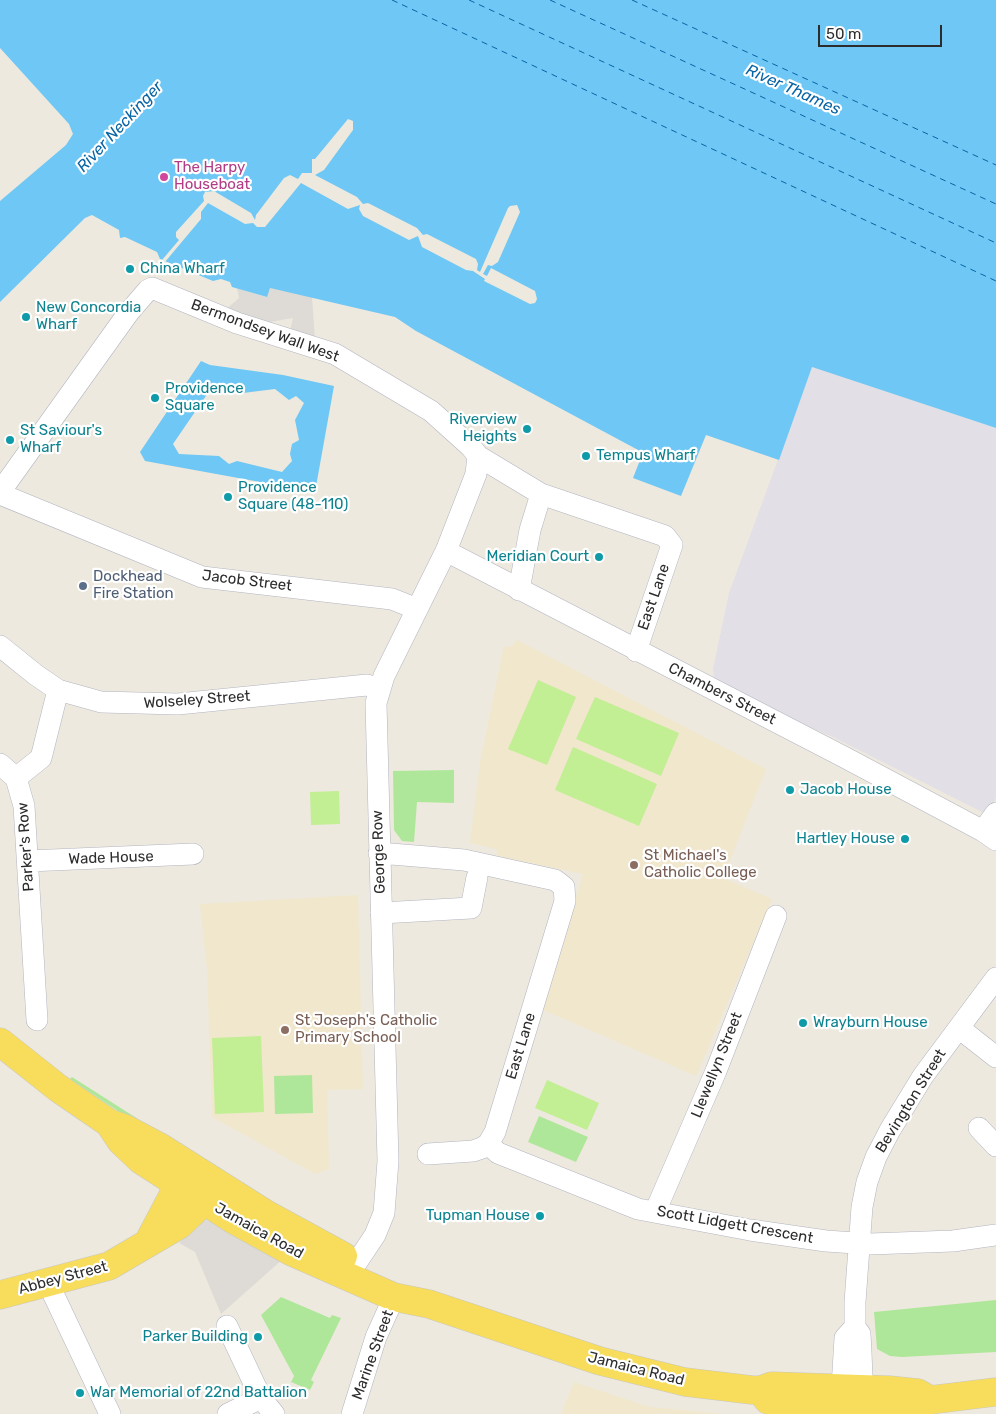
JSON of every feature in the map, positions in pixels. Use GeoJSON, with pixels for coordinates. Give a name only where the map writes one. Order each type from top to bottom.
{"type":"FeatureCollection","features":[{"type":"Feature","properties":{"kind":"main road","name":"Jamaica Road"},"geometry":{"type":"LineString","coordinates":[[0,1042],[58,1088],[109,1123],[126,1129],[184,1175],[213,1193],[407,1287],[429,1304]]}},
{"type":"Feature","properties":{"kind":"main road","name":"Abbey Street"},"geometry":{"type":"LineString","coordinates":[[149,1241],[184,1175]]}},
{"type":"Feature","properties":{"kind":"main road","name":"Jamaica Road"},"geometry":{"type":"LineString","coordinates":[[213,1193],[234,1220],[292,1252],[394,1297],[429,1304],[566,1351],[634,1371],[685,1382],[761,1390],[772,1386],[852,1405],[917,1410],[930,1400],[996,1392]]}},
{"type":"Feature","properties":{"kind":"main road","name":"Abbey Street"},"geometry":{"type":"LineString","coordinates":[[0,1294],[109,1266],[179,1225],[213,1193]]}},
{"type":"Feature","properties":{"kind":"street","name":"Bermondsey Wall West"},"geometry":{"type":"LineString","coordinates":[[0,493],[138,300],[152,288],[238,323],[335,354],[431,411],[471,447],[478,456],[541,494],[665,536],[672,544]]}},
{"type":"Feature","properties":{"kind":"street","name":"George Row"},"geometry":{"type":"LineString","coordinates":[[357,1262],[375,1235],[384,1213],[388,1161],[375,718],[379,689],[446,552],[476,474],[478,456]]}},
{"type":"Feature","properties":{"kind":"street","name":"Jacob Street"},"geometry":{"type":"LineString","coordinates":[[0,493],[202,577],[392,600],[417,609]]}},
{"type":"Feature","properties":{"kind":"street"},"geometry":{"type":"LineString","coordinates":[[519,590],[530,530],[541,494]]}},
{"type":"Feature","properties":{"kind":"street","name":"East Lane"},"geometry":{"type":"LineString","coordinates":[[636,650],[672,544]]}},
{"type":"Feature","properties":{"kind":"street","name":"Chambers Street"},"geometry":{"type":"LineString","coordinates":[[446,552],[844,756],[990,836]]}},
{"type":"Feature","properties":{"kind":"street","name":"Wolseley Street"},"geometry":{"type":"LineString","coordinates":[[0,646],[58,690],[100,702],[132,704],[184,703],[367,685],[379,689]]}},
{"type":"Feature","properties":{"kind":"street","name":"Parker's Row"},"geometry":{"type":"LineString","coordinates":[[37,1020],[24,806],[8,771],[41,758],[58,690]]}},
{"type":"Feature","properties":{"kind":"street"},"geometry":{"type":"LineString","coordinates":[[990,836],[996,813]]}},
{"type":"Feature","properties":{"kind":"street","name":"East Lane"},"geometry":{"type":"LineString","coordinates":[[379,853],[466,860],[555,880],[564,887],[565,901],[495,1132],[488,1144]]}},
{"type":"Feature","properties":{"kind":"street","name":"Wade House"},"geometry":{"type":"LineString","coordinates":[[28,860],[193,854]]}},
{"type":"Feature","properties":{"kind":"street"},"geometry":{"type":"LineString","coordinates":[[381,913],[471,908],[477,877]]}},
{"type":"Feature","properties":{"kind":"street","name":"Llewellyn Street"},"geometry":{"type":"LineString","coordinates":[[655,1212],[716,1071],[776,916]]}},
{"type":"Feature","properties":{"kind":"street","name":"Bevington Street"},"geometry":{"type":"LineString","coordinates":[[852,1405],[845,1338],[855,1327],[858,1243],[862,1207],[876,1157],[923,1076],[996,978]]}},
{"type":"Feature","properties":{"kind":"street"},"geometry":{"type":"LineString","coordinates":[[959,1028],[996,1057]]}},
{"type":"Feature","properties":{"kind":"street"},"geometry":{"type":"LineString","coordinates":[[979,1128],[996,1146]]}},
{"type":"Feature","properties":{"kind":"street"},"geometry":{"type":"LineString","coordinates":[[428,1154],[473,1151],[488,1144]]}},
{"type":"Feature","properties":{"kind":"street","name":"Scott Lidgett Crescent"},"geometry":{"type":"LineString","coordinates":[[488,1144],[498,1153],[638,1209],[759,1231],[858,1243],[916,1243],[996,1235]]}},
{"type":"Feature","properties":{"kind":"street"},"geometry":{"type":"LineString","coordinates":[[48,1282],[110,1414]]}},
{"type":"Feature","properties":{"kind":"street","name":"Marine Street"},"geometry":{"type":"LineString","coordinates":[[352,1414],[376,1337],[394,1297]]}},
{"type":"Feature","properties":{"kind":"street"},"geometry":{"type":"LineString","coordinates":[[227,1326],[261,1398],[274,1414]]}},
{"type":"Feature","properties":{"kind":"street"},"geometry":{"type":"LineString","coordinates":[[228,1414],[261,1398]]}},
{"type":"Feature","properties":{"kind":"shaded area"},"geometry":{"type":"Polygon","coordinates":[[[237,288],[266,297],[270,288],[312,297],[315,339],[290,331],[293,318],[264,323],[224,311],[239,298],[237,288]]]}},
{"type":"Feature","properties":{"kind":"shaded area"},"geometry":{"type":"Polygon","coordinates":[[[812,367],[996,428],[996,798],[986,814],[833,737],[715,687],[713,669],[729,593],[812,367]]]}},
{"type":"Feature","properties":{"kind":"shaded area","name":"St Michael's Catholic College"},"geometry":{"type":"Polygon","coordinates":[[[517,640],[766,769],[723,878],[772,899],[696,1076],[543,1010],[583,874],[498,856],[496,849],[470,843],[480,762],[504,646],[511,647],[517,640]]]}},
{"type":"Feature","properties":{"kind":"shaded area","name":"St Joseph's Catholic Primary School"},"geometry":{"type":"Polygon","coordinates":[[[358,895],[363,1089],[327,1090],[329,1169],[315,1174],[212,1117],[207,970],[200,904],[358,895]]]}},
{"type":"Feature","properties":{"kind":"shaded area"},"geometry":{"type":"Polygon","coordinates":[[[200,1219],[215,1222],[283,1259],[221,1314],[195,1252],[179,1243],[200,1219]]]}},
{"type":"Feature","properties":{"kind":"shaded area"},"geometry":{"type":"Polygon","coordinates":[[[574,1382],[650,1407],[724,1414],[561,1414],[574,1382]]]}},
{"type":"Feature","properties":{"kind":"green space"},"geometry":{"type":"Polygon","coordinates":[[[538,680],[576,697],[547,765],[508,749],[538,680]]]}},
{"type":"Feature","properties":{"kind":"green space"},"geometry":{"type":"Polygon","coordinates":[[[595,697],[679,733],[661,776],[576,739],[595,697]]]}},
{"type":"Feature","properties":{"kind":"green space"},"geometry":{"type":"Polygon","coordinates":[[[573,747],[657,784],[639,826],[555,790],[573,747]]]}},
{"type":"Feature","properties":{"kind":"green space"},"geometry":{"type":"Polygon","coordinates":[[[454,770],[454,803],[417,802],[414,842],[402,841],[394,830],[393,771],[454,770]]]}},
{"type":"Feature","properties":{"kind":"green space"},"geometry":{"type":"Polygon","coordinates":[[[339,791],[340,824],[311,825],[310,792],[339,791]]]}},
{"type":"Feature","properties":{"kind":"green space"},"geometry":{"type":"Polygon","coordinates":[[[261,1036],[264,1112],[215,1114],[212,1038],[261,1036]]]}},
{"type":"Feature","properties":{"kind":"green space"},"geometry":{"type":"Polygon","coordinates":[[[312,1075],[313,1113],[275,1114],[274,1076],[312,1075]]]}},
{"type":"Feature","properties":{"kind":"green space"},"geometry":{"type":"Polygon","coordinates":[[[72,1077],[138,1119],[136,1123],[70,1079],[72,1077]]]}},
{"type":"Feature","properties":{"kind":"green space"},"geometry":{"type":"Polygon","coordinates":[[[547,1080],[599,1103],[587,1130],[535,1108],[547,1080]]]}},
{"type":"Feature","properties":{"kind":"green space"},"geometry":{"type":"Polygon","coordinates":[[[539,1116],[588,1137],[576,1162],[528,1142],[539,1116]]]}},
{"type":"Feature","properties":{"kind":"green space"},"geometry":{"type":"Polygon","coordinates":[[[281,1297],[330,1318],[332,1315],[341,1318],[311,1380],[314,1382],[310,1390],[291,1382],[294,1376],[261,1315],[281,1297]]]}},
{"type":"Feature","properties":{"kind":"green space"},"geometry":{"type":"Polygon","coordinates":[[[996,1300],[996,1352],[902,1357],[890,1356],[877,1349],[874,1312],[996,1300]]]}},
{"type":"Feature","properties":{"kind":"water"},"geometry":{"type":"Polygon","coordinates":[[[0,0],[996,0],[996,428],[812,367],[779,460],[706,435],[681,496],[633,478],[642,455],[640,451],[416,331],[395,317],[270,288],[267,297],[232,287],[230,282],[221,279],[213,281],[160,259],[157,252],[125,237],[120,238],[119,230],[92,215],[85,218],[0,302],[0,201],[66,145],[73,134],[69,124],[0,48],[0,0]]]}},
{"type":"Feature","properties":{"kind":"water"},"geometry":{"type":"Polygon","coordinates":[[[201,361],[210,365],[283,375],[334,386],[315,492],[145,461],[140,452],[201,361]],[[221,383],[212,387],[173,444],[179,454],[219,456],[229,464],[237,461],[282,472],[292,461],[290,454],[292,444],[299,440],[295,420],[304,403],[296,396],[289,400],[275,389],[243,393],[221,383]]]}},
{"type":"Feature","properties":{"kind":"pier"},"geometry":{"type":"Polygon","coordinates":[[[348,119],[353,121],[353,130],[324,170],[315,175],[357,197],[363,204],[368,203],[417,228],[423,235],[427,234],[476,259],[478,264],[477,270],[480,272],[508,208],[517,205],[520,212],[498,262],[492,266],[488,265],[483,274],[487,276],[491,268],[535,291],[537,299],[535,303],[530,304],[484,281],[485,279],[473,271],[466,270],[422,247],[418,236],[409,240],[363,216],[359,209],[360,205],[348,209],[301,183],[265,227],[257,227],[253,223],[245,224],[208,203],[201,212],[201,219],[165,262],[162,260],[179,240],[176,237],[176,232],[204,201],[203,196],[205,192],[214,191],[251,213],[255,220],[256,215],[284,178],[290,175],[298,179],[302,173],[312,173],[312,159],[315,159],[348,119]]]}},
{"type":"Feature","properties":{"kind":"ferry route"},"geometry":{"type":"LineString","coordinates":[[392,0],[996,281]]}},
{"type":"Feature","properties":{"kind":"ferry route"},"geometry":{"type":"LineString","coordinates":[[469,0],[996,243]]}},
{"type":"Feature","properties":{"kind":"ferry route"},"geometry":{"type":"LineString","coordinates":[[550,0],[996,204]]}},
{"type":"Feature","properties":{"kind":"ferry route"},"geometry":{"type":"LineString","coordinates":[[632,0],[996,165]]}},
{"type":"Feature","properties":{"kind":"place","name":"The Harpy Houseboat"},"geometry":{"type":"Point","coordinates":[164,177]}},
{"type":"Feature","properties":{"kind":"place","name":"China Wharf"},"geometry":{"type":"Point","coordinates":[130,269]}},
{"type":"Feature","properties":{"kind":"place","name":"New Concordia Wharf"},"geometry":{"type":"Point","coordinates":[26,317]}},
{"type":"Feature","properties":{"kind":"place","name":"Providence Square"},"geometry":{"type":"Point","coordinates":[155,398]}},
{"type":"Feature","properties":{"kind":"place","name":"Riverview Heights"},"geometry":{"type":"Point","coordinates":[527,429]}},
{"type":"Feature","properties":{"kind":"place","name":"St Saviour's Wharf"},"geometry":{"type":"Point","coordinates":[10,440]}},
{"type":"Feature","properties":{"kind":"place","name":"Tempus Wharf"},"geometry":{"type":"Point","coordinates":[586,456]}},
{"type":"Feature","properties":{"kind":"place","name":"Providence Square (48-110)"},"geometry":{"type":"Point","coordinates":[228,497]}},
{"type":"Feature","properties":{"kind":"place","name":"Meridian Court"},"geometry":{"type":"Point","coordinates":[599,557]}},
{"type":"Feature","properties":{"kind":"place","name":"Dockhead Fire Station"},"geometry":{"type":"Point","coordinates":[83,586]}},
{"type":"Feature","properties":{"kind":"place","name":"Jacob House"},"geometry":{"type":"Point","coordinates":[790,790]}},
{"type":"Feature","properties":{"kind":"place","name":"Hartley House"},"geometry":{"type":"Point","coordinates":[905,839]}},
{"type":"Feature","properties":{"kind":"place","name":"St Michael's Catholic College"},"geometry":{"type":"Point","coordinates":[634,865]}},
{"type":"Feature","properties":{"kind":"place","name":"Wrayburn House"},"geometry":{"type":"Point","coordinates":[803,1023]}},
{"type":"Feature","properties":{"kind":"place","name":"St Joseph's Catholic Primary School"},"geometry":{"type":"Point","coordinates":[285,1030]}},
{"type":"Feature","properties":{"kind":"place","name":"Tupman House"},"geometry":{"type":"Point","coordinates":[540,1216]}},
{"type":"Feature","properties":{"kind":"place","name":"Parker Building"},"geometry":{"type":"Point","coordinates":[258,1337]}},
{"type":"Feature","properties":{"kind":"place","name":"War Memorial of 22nd Battalion"},"geometry":{"type":"Point","coordinates":[80,1393]}},
{"type":"Feature","properties":{"kind":"water label","name":"River Thames"},"geometry":{"type":"Point","coordinates":[793,90]}},
{"type":"Feature","properties":{"kind":"water label","name":"River Neckinger"},"geometry":{"type":"Point","coordinates":[120,127]}}]}
